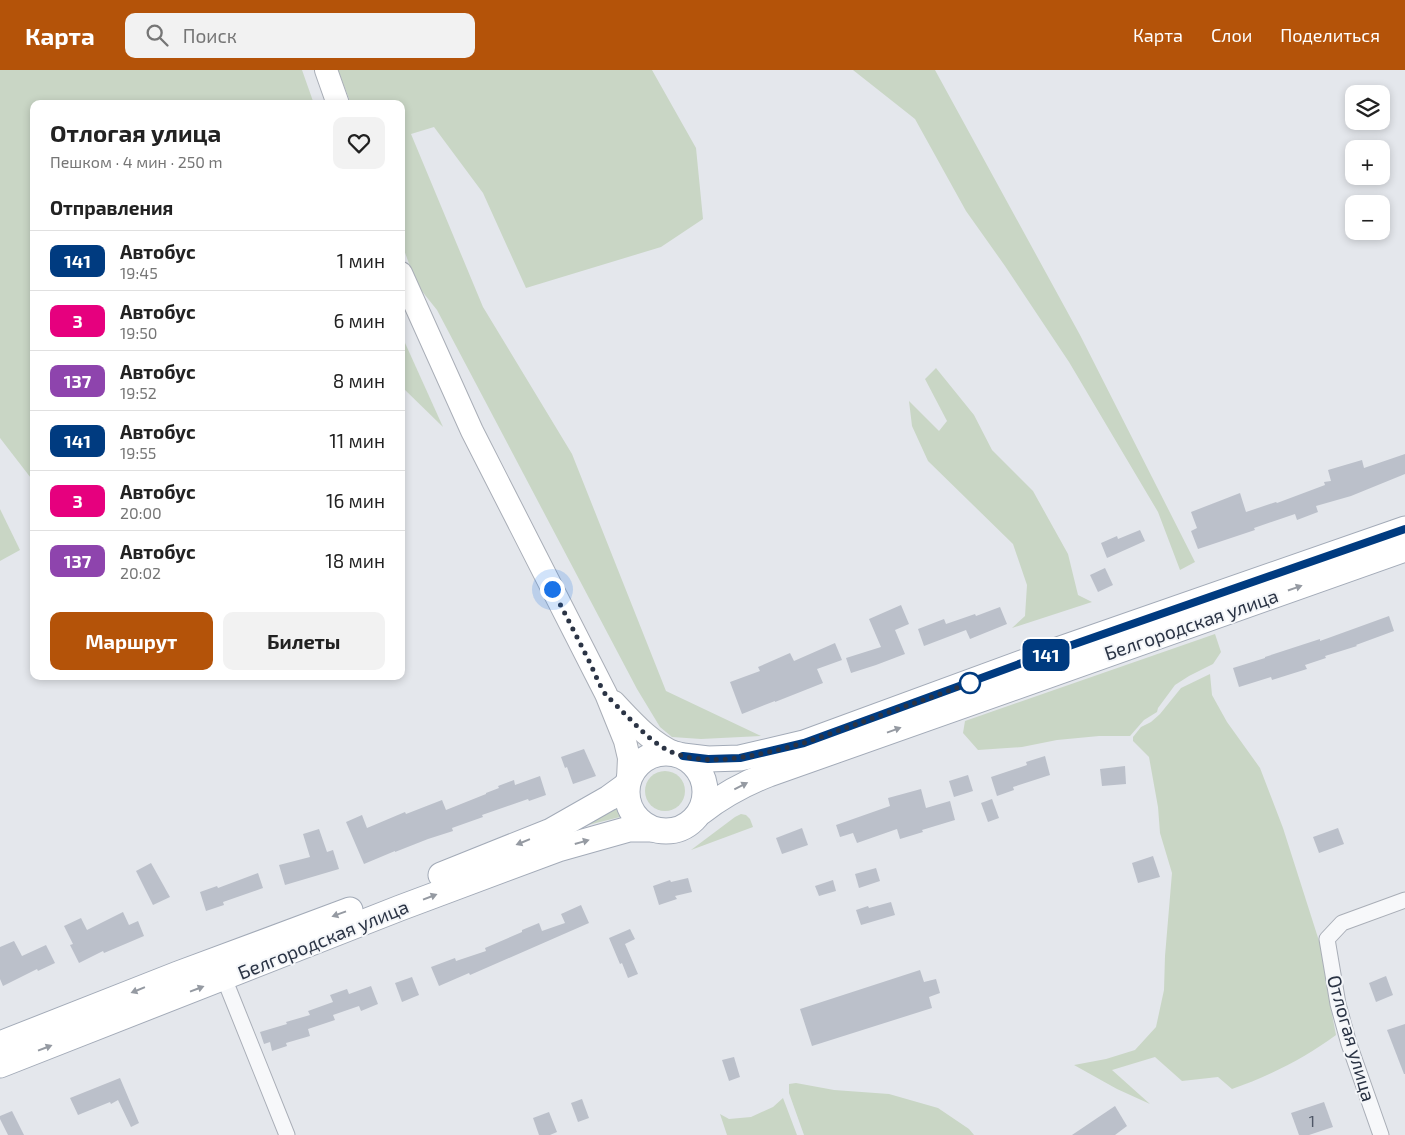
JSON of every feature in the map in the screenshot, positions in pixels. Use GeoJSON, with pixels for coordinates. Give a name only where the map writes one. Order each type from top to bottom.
{"type":"FeatureCollection","features":[{"type":"Feature","properties":{"kind":"main road"},"geometry":{"type":"LineString","coordinates":[[326,70],[337,100]]}},
{"type":"Feature","properties":{"kind":"main road"},"geometry":{"type":"LineString","coordinates":[[405,282],[472,431],[606,694],[625,741],[629,758],[628,804],[633,814],[639,822],[651,829],[666,832],[679,829],[691,822],[701,812],[705,788],[702,778],[692,763],[679,754],[664,748],[644,732],[606,694]]}},
{"type":"Feature","properties":{"kind":"main road","name":"Белгородская улица"},"geometry":{"type":"LineString","coordinates":[[679,754],[708,759],[740,758],[804,743],[1049,653],[1405,529]]}},
{"type":"Feature","properties":{"kind":"main road","name":"Белгородская улица"},"geometry":{"type":"LineString","coordinates":[[701,812],[719,798],[743,784],[769,774],[1405,549]]}},
{"type":"Feature","properties":{"kind":"main road"},"geometry":{"type":"LineString","coordinates":[[627,782],[633,770],[650,756],[666,752],[679,754]]}},
{"type":"Feature","properties":{"kind":"main road","name":"Белгородская улица"},"geometry":{"type":"LineString","coordinates":[[0,1044],[551,831],[609,798],[627,782]]}},
{"type":"Feature","properties":{"kind":"main road","name":"Белгородская улица"},"geometry":{"type":"LineString","coordinates":[[0,1065],[400,908],[558,849],[629,829],[651,829]]}},
{"type":"Feature","properties":{"kind":"street","name":"Отлогая улица"},"geometry":{"type":"LineString","coordinates":[[1381,1135],[1349,1044],[1338,1004],[1327,939],[1342,922],[1405,900]]}},
{"type":"Feature","properties":{"kind":"street"},"geometry":{"type":"LineString","coordinates":[[224,978],[287,1135]]}},
{"type":"Feature","properties":{"kind":"green space"},"geometry":{"type":"Polygon","coordinates":[[[0,70],[302,70],[313,100],[30,100],[30,477],[0,438],[0,70]]]}},
{"type":"Feature","properties":{"kind":"green space"},"geometry":{"type":"Polygon","coordinates":[[[338,70],[652,70],[696,148],[703,219],[661,247],[526,288],[483,193],[434,127],[411,134],[483,307],[572,454],[666,691],[761,736],[701,739],[672,737],[660,727],[637,689],[437,310],[417,285],[405,253],[405,100],[349,100],[338,70]]]}},
{"type":"Feature","properties":{"kind":"green space"},"geometry":{"type":"Polygon","coordinates":[[[853,70],[935,70],[1080,335],[1195,562],[1180,570],[1158,512],[1069,362],[966,211],[915,119],[853,70]]]}},
{"type":"Feature","properties":{"kind":"green space"},"geometry":{"type":"Polygon","coordinates":[[[405,343],[443,427],[405,390],[405,343]]]}},
{"type":"Feature","properties":{"kind":"green space"},"geometry":{"type":"Polygon","coordinates":[[[936,368],[974,415],[992,450],[1033,491],[1068,554],[1078,595],[1092,602],[1012,628],[1025,616],[1027,585],[1013,544],[928,461],[912,426],[909,401],[939,431],[947,421],[925,379],[936,368]]]}},
{"type":"Feature","properties":{"kind":"green space"},"geometry":{"type":"Polygon","coordinates":[[[0,509],[20,550],[0,561],[0,509]]]}},
{"type":"Feature","properties":{"kind":"green space"},"geometry":{"type":"Polygon","coordinates":[[[1215,634],[1221,652],[1213,664],[1175,685],[1157,712],[1144,720],[1130,736],[1099,736],[1057,740],[1022,747],[978,750],[963,733],[965,721],[1215,634]]]}},
{"type":"Feature","properties":{"kind":"green space"},"geometry":{"type":"Polygon","coordinates":[[[1210,674],[1212,695],[1227,722],[1260,768],[1283,828],[1320,944],[1336,1035],[1286,1066],[1232,1089],[1218,1077],[1182,1081],[1155,1057],[1112,1070],[1150,1104],[1117,1089],[1074,1065],[1106,1059],[1135,1050],[1156,1027],[1164,990],[1172,873],[1160,833],[1158,807],[1149,757],[1133,741],[1133,737],[1141,727],[1151,722],[1160,714],[1181,688],[1210,674]]]}},
{"type":"Feature","properties":{"kind":"green space"},"geometry":{"type":"Polygon","coordinates":[[[669,771],[676,774],[682,780],[685,791],[684,799],[676,808],[669,811],[661,811],[654,808],[646,799],[645,787],[648,780],[657,772],[669,771]]]}},
{"type":"Feature","properties":{"kind":"green space"},"geometry":{"type":"Polygon","coordinates":[[[618,804],[624,816],[584,826],[618,804]]]}},
{"type":"Feature","properties":{"kind":"green space"},"geometry":{"type":"Polygon","coordinates":[[[741,814],[746,815],[750,819],[753,827],[691,850],[735,817],[741,814]]]}},
{"type":"Feature","properties":{"kind":"green space"},"geometry":{"type":"Polygon","coordinates":[[[796,1083],[834,1090],[889,1094],[938,1108],[969,1129],[974,1135],[804,1135],[789,1093],[789,1084],[796,1083]]]}},
{"type":"Feature","properties":{"kind":"green space"},"geometry":{"type":"Polygon","coordinates":[[[783,1098],[797,1135],[727,1135],[720,1114],[729,1119],[751,1117],[773,1107],[783,1098]]]}},
{"type":"Feature","properties":{"kind":"building"},"geometry":{"type":"Polygon","coordinates":[[[1405,454],[1405,474],[1351,496],[1316,506],[1318,512],[1297,520],[1295,514],[1198,549],[1191,531],[1197,528],[1191,512],[1240,493],[1246,512],[1277,503],[1325,485],[1324,482],[1331,481],[1328,470],[1362,460],[1364,468],[1405,454]]]}},
{"type":"Feature","properties":{"kind":"building"},"geometry":{"type":"Polygon","coordinates":[[[1140,530],[1145,541],[1107,558],[1101,543],[1117,536],[1118,539],[1140,530]]]}},
{"type":"Feature","properties":{"kind":"building"},"geometry":{"type":"Polygon","coordinates":[[[1105,568],[1113,585],[1098,592],[1090,575],[1105,568]]]}},
{"type":"Feature","properties":{"kind":"building"},"geometry":{"type":"Polygon","coordinates":[[[901,605],[909,624],[895,630],[905,654],[851,673],[846,658],[881,647],[869,619],[901,605]]]}},
{"type":"Feature","properties":{"kind":"building"},"geometry":{"type":"Polygon","coordinates":[[[1000,607],[1007,624],[970,639],[966,630],[924,646],[918,629],[944,619],[946,624],[1000,607]]]}},
{"type":"Feature","properties":{"kind":"building"},"geometry":{"type":"Polygon","coordinates":[[[1389,616],[1394,631],[1325,656],[1326,658],[1305,665],[1307,669],[1272,680],[1271,677],[1239,687],[1233,668],[1320,639],[1320,641],[1389,616]]]}},
{"type":"Feature","properties":{"kind":"building"},"geometry":{"type":"Polygon","coordinates":[[[835,643],[842,660],[817,669],[823,683],[742,714],[730,682],[760,671],[758,667],[790,653],[794,661],[835,643]]]}},
{"type":"Feature","properties":{"kind":"building"},"geometry":{"type":"Polygon","coordinates":[[[584,749],[596,776],[573,784],[561,757],[584,749]]]}},
{"type":"Feature","properties":{"kind":"building"},"geometry":{"type":"Polygon","coordinates":[[[1045,756],[1050,775],[1013,787],[1014,790],[997,796],[991,777],[1027,765],[1026,762],[1045,756]]]}},
{"type":"Feature","properties":{"kind":"building"},"geometry":{"type":"Polygon","coordinates":[[[1125,766],[1126,784],[1102,786],[1100,769],[1125,766]]]}},
{"type":"Feature","properties":{"kind":"building"},"geometry":{"type":"Polygon","coordinates":[[[968,775],[973,791],[954,797],[949,781],[968,775]]]}},
{"type":"Feature","properties":{"kind":"building"},"geometry":{"type":"Polygon","coordinates":[[[540,776],[546,795],[529,801],[528,799],[482,815],[483,817],[452,828],[453,831],[364,864],[346,822],[362,815],[367,828],[405,812],[406,814],[442,800],[446,810],[486,794],[499,788],[498,786],[514,780],[515,785],[540,776]]]}},
{"type":"Feature","properties":{"kind":"building"},"geometry":{"type":"Polygon","coordinates":[[[921,789],[926,808],[950,801],[955,820],[900,839],[897,829],[857,843],[853,833],[840,837],[836,825],[890,806],[888,798],[921,789]]]}},
{"type":"Feature","properties":{"kind":"building"},"geometry":{"type":"Polygon","coordinates":[[[992,799],[999,818],[988,822],[981,803],[992,799]]]}},
{"type":"Feature","properties":{"kind":"building"},"geometry":{"type":"Polygon","coordinates":[[[802,828],[808,845],[782,854],[776,838],[802,828]]]}},
{"type":"Feature","properties":{"kind":"building"},"geometry":{"type":"Polygon","coordinates":[[[1338,828],[1344,844],[1319,853],[1313,837],[1338,828]]]}},
{"type":"Feature","properties":{"kind":"building"},"geometry":{"type":"Polygon","coordinates":[[[319,829],[327,852],[333,850],[339,869],[285,885],[279,865],[310,857],[303,834],[319,829]]]}},
{"type":"Feature","properties":{"kind":"building"},"geometry":{"type":"Polygon","coordinates":[[[1153,856],[1160,877],[1138,883],[1132,863],[1153,856]]]}},
{"type":"Feature","properties":{"kind":"building"},"geometry":{"type":"Polygon","coordinates":[[[151,863],[170,897],[153,905],[136,871],[151,863]]]}},
{"type":"Feature","properties":{"kind":"building"},"geometry":{"type":"Polygon","coordinates":[[[876,868],[880,881],[859,888],[855,874],[876,868]]]}},
{"type":"Feature","properties":{"kind":"building"},"geometry":{"type":"Polygon","coordinates":[[[258,873],[263,888],[223,902],[224,905],[206,911],[200,892],[217,886],[218,888],[258,873]]]}},
{"type":"Feature","properties":{"kind":"building"},"geometry":{"type":"Polygon","coordinates":[[[688,878],[692,892],[675,896],[677,899],[659,905],[653,886],[670,880],[671,882],[688,878]]]}},
{"type":"Feature","properties":{"kind":"building"},"geometry":{"type":"Polygon","coordinates":[[[833,880],[836,891],[819,896],[815,886],[833,880]]]}},
{"type":"Feature","properties":{"kind":"building"},"geometry":{"type":"Polygon","coordinates":[[[891,902],[895,915],[861,925],[856,910],[891,902]]]}},
{"type":"Feature","properties":{"kind":"building"},"geometry":{"type":"Polygon","coordinates":[[[581,905],[589,923],[470,975],[469,973],[439,986],[431,967],[455,958],[456,961],[486,951],[485,948],[539,923],[542,931],[565,923],[561,914],[581,905]]]}},
{"type":"Feature","properties":{"kind":"building"},"geometry":{"type":"Polygon","coordinates":[[[123,912],[129,925],[138,921],[144,936],[104,953],[103,951],[79,963],[70,945],[73,944],[64,926],[81,918],[87,930],[123,912]]]}},
{"type":"Feature","properties":{"kind":"building"},"geometry":{"type":"Polygon","coordinates":[[[630,929],[635,939],[625,944],[638,974],[628,978],[609,938],[630,929]]]}},
{"type":"Feature","properties":{"kind":"building"},"geometry":{"type":"Polygon","coordinates":[[[14,941],[22,956],[46,945],[55,963],[38,971],[37,969],[3,986],[0,979],[0,947],[14,941]]]}},
{"type":"Feature","properties":{"kind":"building"},"geometry":{"type":"Polygon","coordinates":[[[920,970],[924,982],[936,979],[940,993],[929,997],[932,1008],[812,1046],[800,1009],[920,970]]]}},
{"type":"Feature","properties":{"kind":"building"},"geometry":{"type":"Polygon","coordinates":[[[1386,976],[1393,995],[1376,1002],[1369,983],[1386,976]]]}},
{"type":"Feature","properties":{"kind":"building"},"geometry":{"type":"Polygon","coordinates":[[[412,977],[419,995],[402,1002],[395,983],[412,977]]]}},
{"type":"Feature","properties":{"kind":"building"},"geometry":{"type":"Polygon","coordinates":[[[371,986],[378,1004],[361,1011],[359,1006],[333,1015],[335,1020],[308,1029],[310,1036],[286,1043],[287,1046],[272,1051],[270,1042],[264,1044],[260,1032],[310,1015],[308,1011],[333,1002],[330,995],[347,989],[349,994],[371,986]]]}},
{"type":"Feature","properties":{"kind":"building"},"geometry":{"type":"Polygon","coordinates":[[[1405,1024],[1405,1074],[1404,1074],[1387,1030],[1405,1024]]]}},
{"type":"Feature","properties":{"kind":"building"},"geometry":{"type":"Polygon","coordinates":[[[734,1057],[740,1077],[729,1081],[722,1060],[734,1057]]]}},
{"type":"Feature","properties":{"kind":"building"},"geometry":{"type":"Polygon","coordinates":[[[120,1078],[139,1123],[131,1127],[118,1100],[78,1115],[70,1098],[120,1078]]]}},
{"type":"Feature","properties":{"kind":"building"},"geometry":{"type":"Polygon","coordinates":[[[582,1099],[589,1118],[578,1122],[571,1103],[582,1099]]]}},
{"type":"Feature","properties":{"kind":"building"},"geometry":{"type":"Polygon","coordinates":[[[1324,1102],[1333,1127],[1309,1135],[1299,1135],[1291,1113],[1324,1102]]]}},
{"type":"Feature","properties":{"kind":"building"},"geometry":{"type":"Polygon","coordinates":[[[1115,1106],[1127,1126],[1115,1135],[1072,1135],[1115,1106]]]}},
{"type":"Feature","properties":{"kind":"building"},"geometry":{"type":"Polygon","coordinates":[[[12,1111],[24,1135],[8,1135],[0,1119],[0,1116],[12,1111]]]}},
{"type":"Feature","properties":{"kind":"building"},"geometry":{"type":"Polygon","coordinates":[[[549,1112],[557,1132],[550,1135],[539,1135],[533,1118],[549,1112]]]}},
{"type":"Feature","properties":{"kind":"bus line","name":"141"},"geometry":{"type":"LineString","coordinates":[[683,756],[708,759],[740,758],[804,743],[1049,653],[1405,529]]}},
{"type":"Feature","properties":{"kind":"route"},"geometry":{"type":"LineString","coordinates":[[552,589],[606,694],[656,743],[683,756],[708,759],[740,758],[804,743],[970,683]]}}]}
